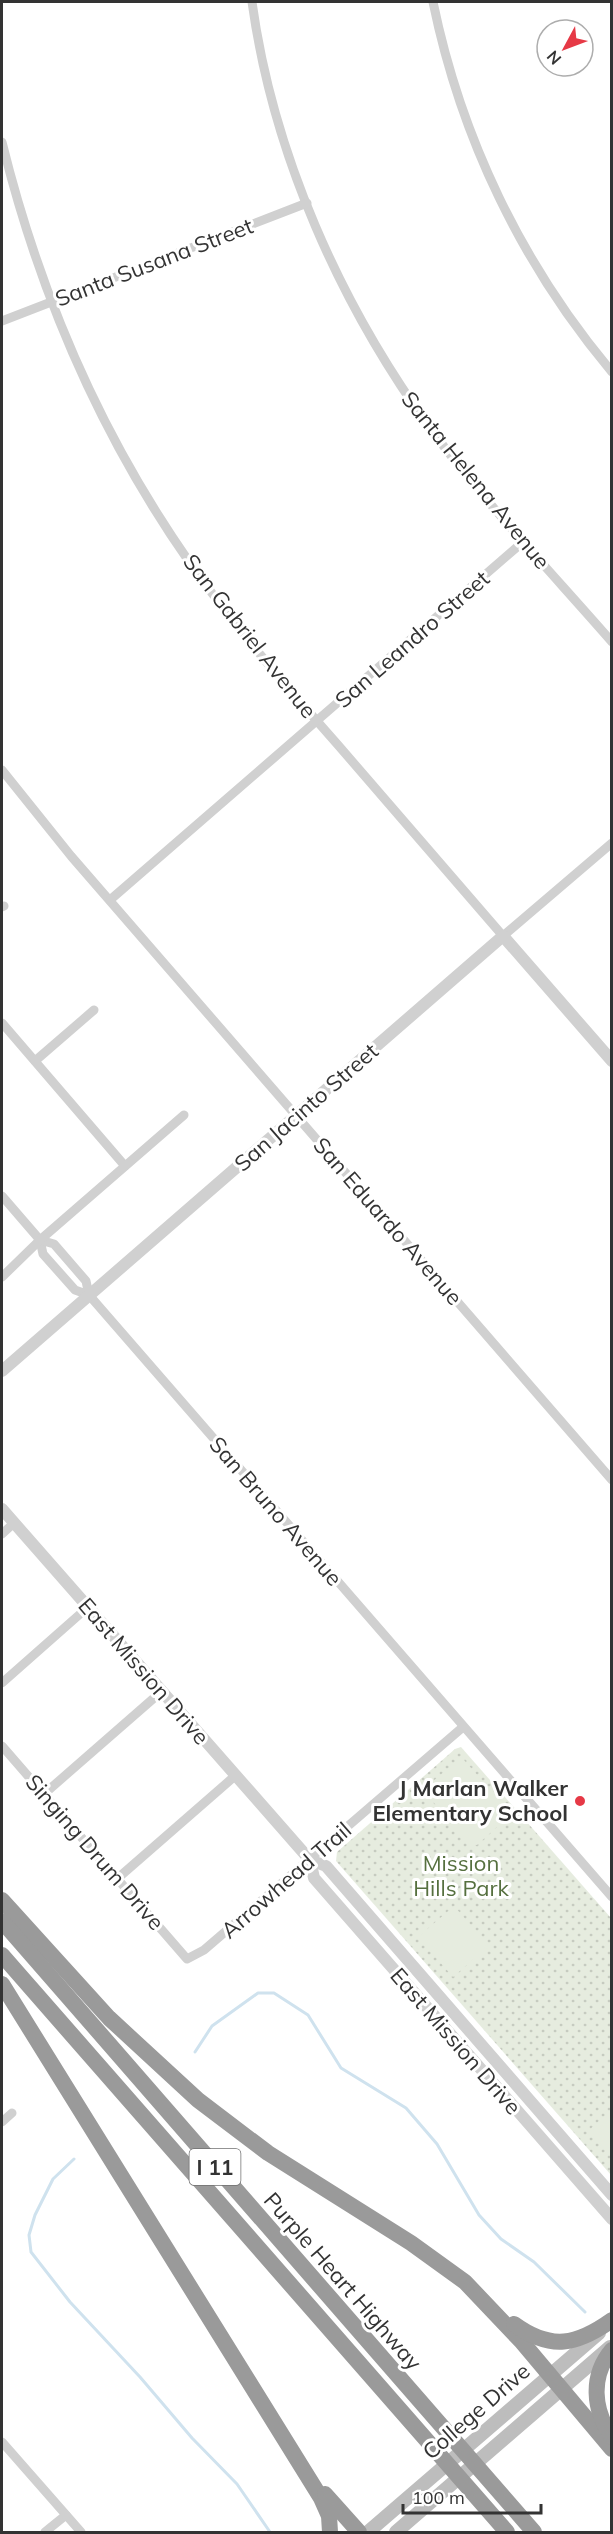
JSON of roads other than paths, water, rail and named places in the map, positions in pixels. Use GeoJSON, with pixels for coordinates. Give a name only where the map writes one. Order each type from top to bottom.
{"type":"FeatureCollection","features":[{"type":"Feature","properties":{"kind":"highway"},"geometry":{"type":"LineString","coordinates":[[2,1900],[109,2018],[198,2100],[268,2153],[443,2265],[527,2333],[551,2341],[579,2339],[612,2321]]}},
{"type":"Feature","properties":{"kind":"highway","name":"Purple Heart Highway"},"geometry":{"type":"LineString","coordinates":[[2,1922],[534,2532]]}},
{"type":"Feature","properties":{"kind":"highway","name":"Purple Heart Highway"},"geometry":{"type":"LineString","coordinates":[[2,1955],[507,2532]]}},
{"type":"Feature","properties":{"kind":"highway"},"geometry":{"type":"LineString","coordinates":[[2,1984],[326,2508],[330,2532]]}},
{"type":"Feature","properties":{"kind":"highway"},"geometry":{"type":"LineString","coordinates":[[483,2299],[612,2449]]}},
{"type":"Feature","properties":{"kind":"highway"},"geometry":{"type":"LineString","coordinates":[[612,2348],[601,2366],[596,2392],[598,2413],[612,2437]]}},
{"type":"Feature","properties":{"kind":"highway"},"geometry":{"type":"LineString","coordinates":[[299,2464],[359,2532]]}},
{"type":"Feature","properties":{"kind":"main road","name":"College Drive"},"geometry":{"type":"LineString","coordinates":[[369,2532],[612,2321]]}},
{"type":"Feature","properties":{"kind":"main road","name":"College Drive"},"geometry":{"type":"LineString","coordinates":[[396,2532],[612,2348]]}},
{"type":"Feature","properties":{"kind":"street","name":"Santa Helena Avenue"},"geometry":{"type":"LineString","coordinates":[[252,2],[276,111],[307,203],[341,280],[393,374],[454,460],[612,642]]}},
{"type":"Feature","properties":{"kind":"street"},"geometry":{"type":"LineString","coordinates":[[433,2],[455,89],[489,177],[545,282],[582,336],[612,372]]}},
{"type":"Feature","properties":{"kind":"street","name":"San Gabriel Avenue"},"geometry":{"type":"LineString","coordinates":[[2,142],[21,213],[51,302],[103,417],[157,511],[231,619],[612,1061]]}},
{"type":"Feature","properties":{"kind":"street","name":"Santa Susana Street"},"geometry":{"type":"LineString","coordinates":[[2,321],[307,203]]}},
{"type":"Feature","properties":{"kind":"street","name":"San Leandro Street"},"geometry":{"type":"LineString","coordinates":[[110,900],[524,541]]}},
{"type":"Feature","properties":{"kind":"street","name":"San Eduardo Avenue"},"geometry":{"type":"LineString","coordinates":[[2,770],[110,900],[612,1480]]}},
{"type":"Feature","properties":{"kind":"street","name":"San Jacinto Street"},"geometry":{"type":"LineString","coordinates":[[2,1371],[612,843]]}},
{"type":"Feature","properties":{"kind":"street"},"geometry":{"type":"LineString","coordinates":[[35,1061],[94,1010]]}},
{"type":"Feature","properties":{"kind":"street"},"geometry":{"type":"LineString","coordinates":[[2,1023],[125,1166]]}},
{"type":"Feature","properties":{"kind":"street"},"geometry":{"type":"LineString","coordinates":[[2,1277],[40,1240],[184,1115]]}},
{"type":"Feature","properties":{"kind":"street","name":"San Bruno Avenue"},"geometry":{"type":"LineString","coordinates":[[2,1196],[40,1240],[43,1254],[75,1290],[89,1295]]}},
{"type":"Feature","properties":{"kind":"street","name":"San Bruno Avenue"},"geometry":{"type":"LineString","coordinates":[[40,1240],[54,1244],[86,1281],[89,1295],[612,1898]]}},
{"type":"Feature","properties":{"kind":"street","name":"East Mission Drive"},"geometry":{"type":"LineString","coordinates":[[2,1509],[310,1860],[326,1866],[612,2195]]}},
{"type":"Feature","properties":{"kind":"street"},"geometry":{"type":"LineString","coordinates":[[2,1534],[14,1523]]}},
{"type":"Feature","properties":{"kind":"street"},"geometry":{"type":"LineString","coordinates":[[2,1683],[88,1607]]}},
{"type":"Feature","properties":{"kind":"street"},"geometry":{"type":"LineString","coordinates":[[44,1794],[162,1691]]}},
{"type":"Feature","properties":{"kind":"street","name":"Arrowhead Trail"},"geometry":{"type":"LineString","coordinates":[[188,1959],[204,1950],[463,1727]]}},
{"type":"Feature","properties":{"kind":"street","name":"Singing Drum Drive"},"geometry":{"type":"LineString","coordinates":[[2,1746],[188,1959]]}},
{"type":"Feature","properties":{"kind":"street"},"geometry":{"type":"LineString","coordinates":[[118,1878],[236,1775]]}},
{"type":"Feature","properties":{"kind":"street","name":"East Mission Drive"},"geometry":{"type":"LineString","coordinates":[[310,1860],[314,1878],[612,2219]]}},
{"type":"Feature","properties":{"kind":"street"},"geometry":{"type":"LineString","coordinates":[[2,2122],[12,2113]]}},
{"type":"Feature","properties":{"kind":"street"},"geometry":{"type":"LineString","coordinates":[[2,2442],[81,2532]]}},
{"type":"Feature","properties":{"kind":"street"},"geometry":{"type":"LineString","coordinates":[[45,2532],[66,2515]]}},
{"type":"Feature","properties":{"kind":"waterway"},"geometry":{"type":"LineString","coordinates":[[195,2052],[212,2026],[258,1993],[274,1993],[308,2015],[341,2068],[406,2108],[437,2144],[479,2215],[501,2239],[534,2262],[585,2312]]}},
{"type":"Feature","properties":{"kind":"waterway"},"geometry":{"type":"LineString","coordinates":[[74,2159],[53,2179],[35,2215],[29,2235],[31,2252],[70,2302],[140,2377],[192,2438],[237,2484],[270,2532]]}},
{"type":"Feature","properties":{"kind":"place","name":"J Marlan Walker Elementary School"},"geometry":{"type":"Point","coordinates":[580,1801]}},
{"type":"Feature","properties":{"kind":"park label","name":"Mission Hills Park"},"geometry":{"type":"Point","coordinates":[461,1876]}}]}
